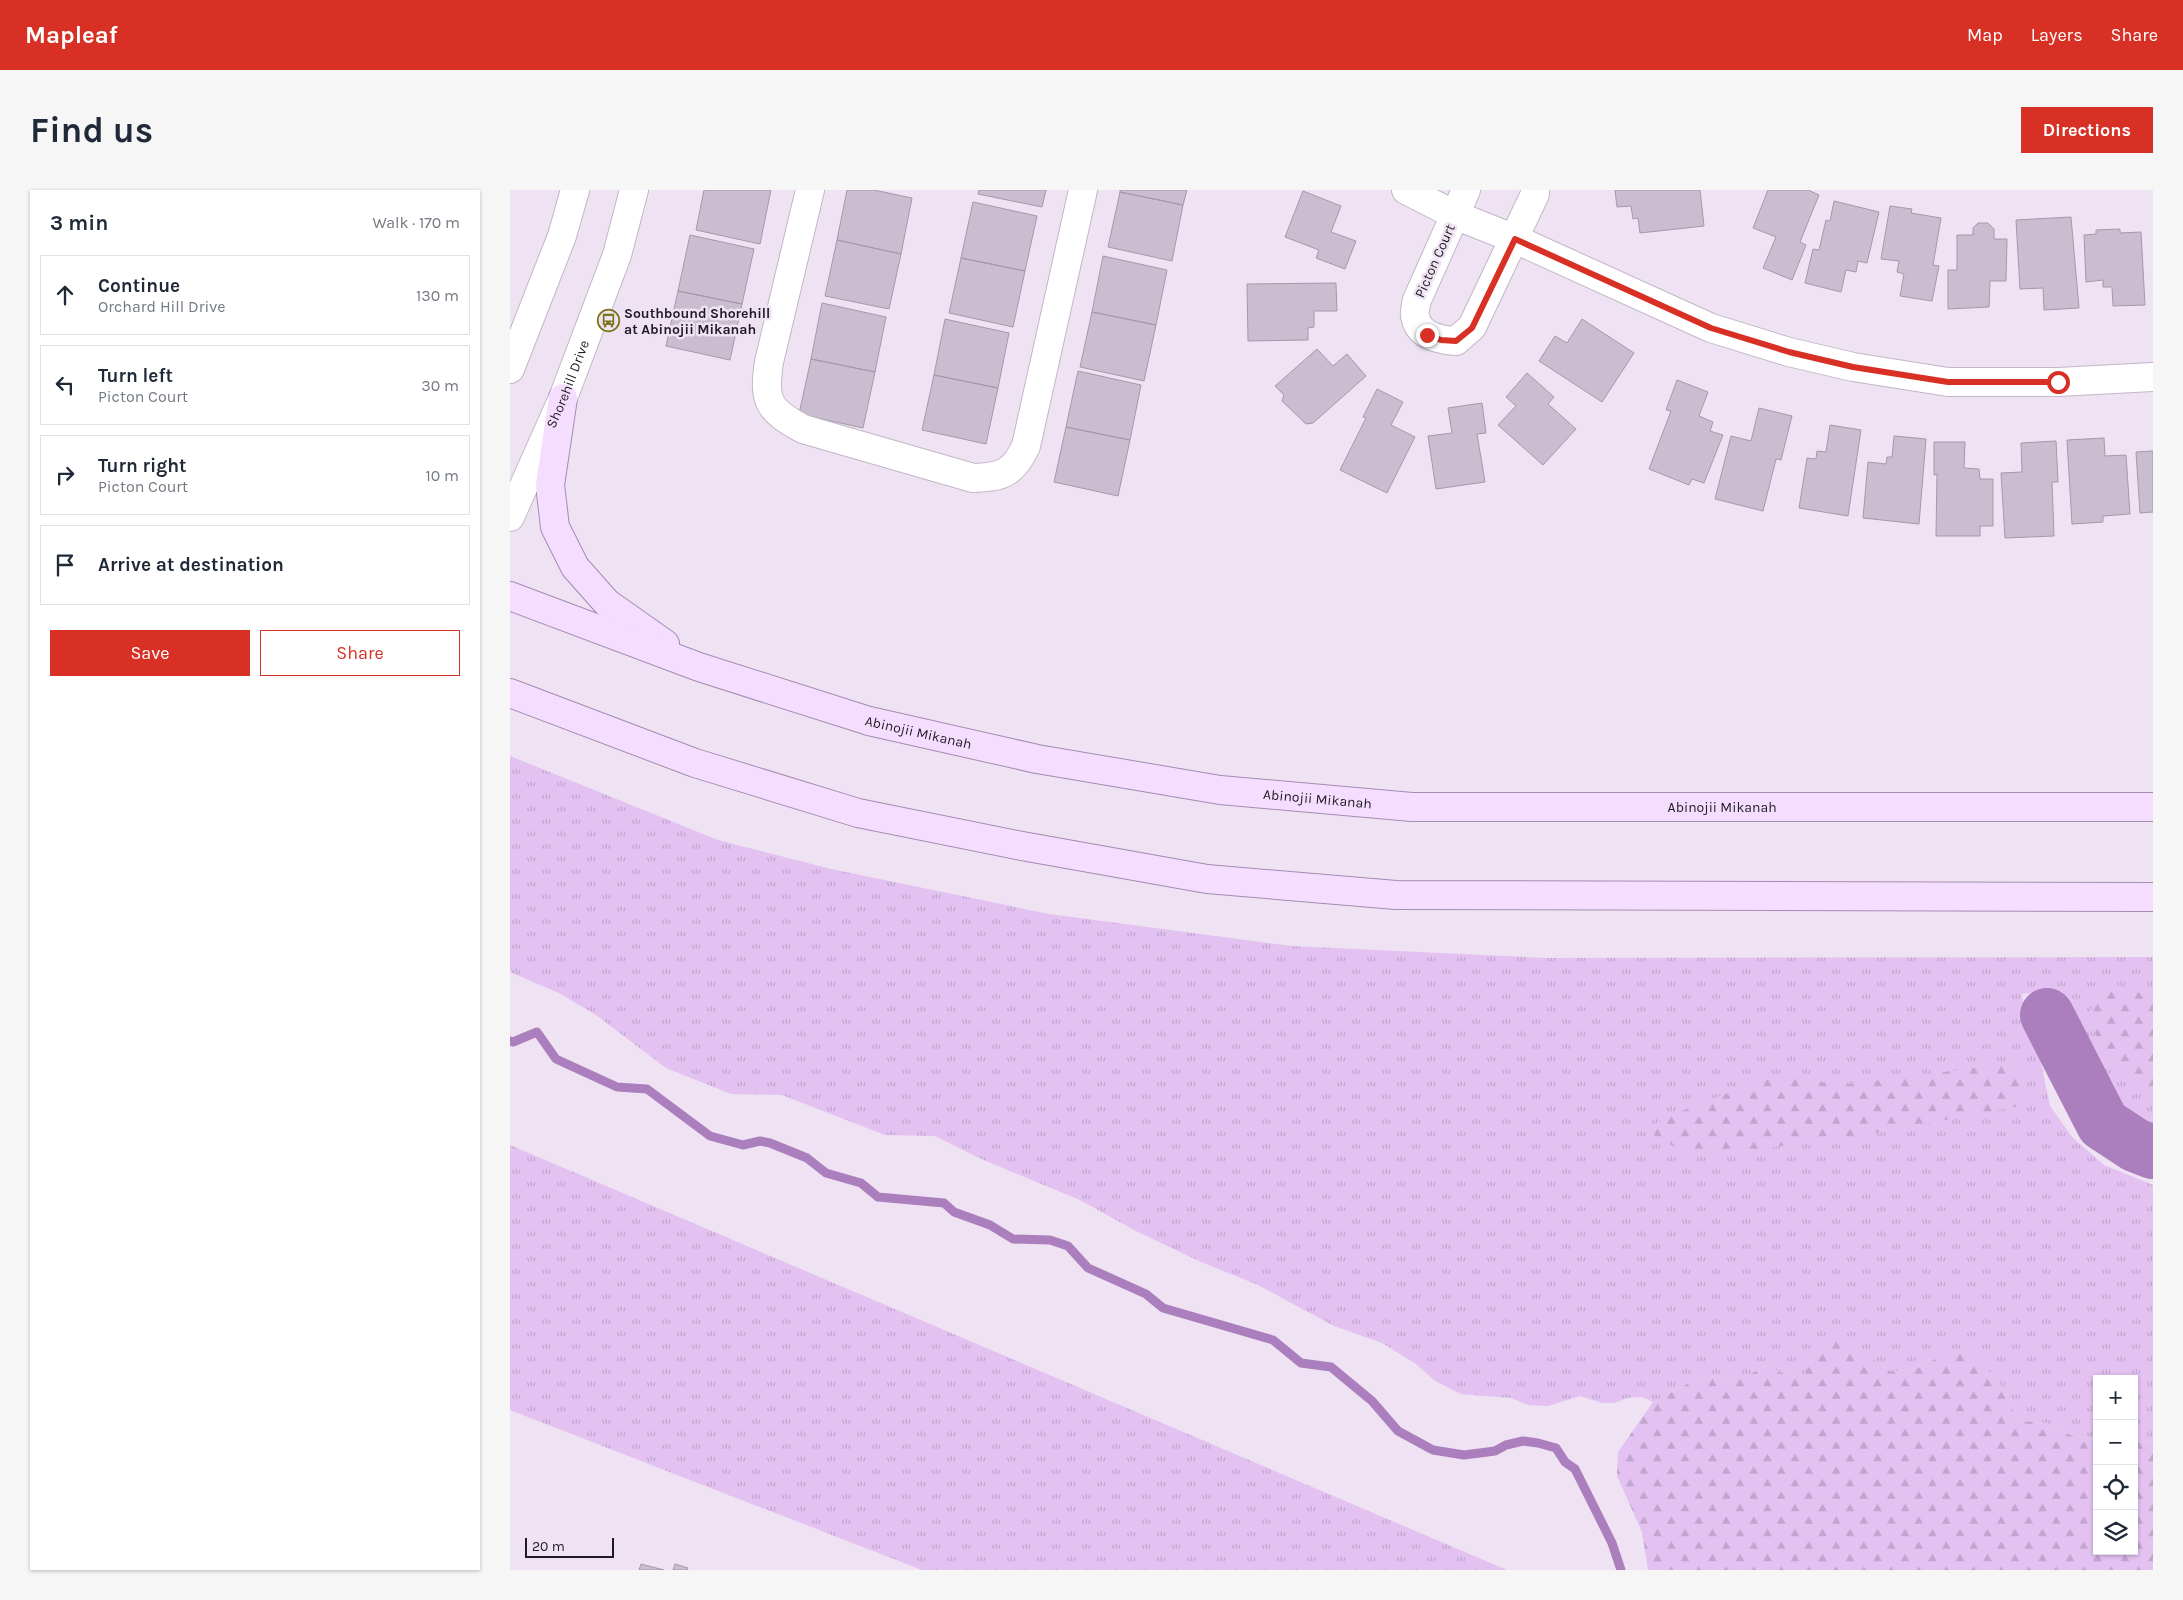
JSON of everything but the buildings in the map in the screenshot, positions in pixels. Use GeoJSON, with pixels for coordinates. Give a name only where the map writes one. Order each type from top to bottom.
{"type":"FeatureCollection","features":[{"type":"Feature","properties":{"kind":"main road"},"geometry":{"type":"LineString","coordinates":[[563,398],[550,485],[555,527],[567,553],[575,567],[607,603],[700,667]]}},
{"type":"Feature","properties":{"kind":"main road","name":"Abinojii Mikanah"},"geometry":{"type":"LineString","coordinates":[[510,596],[700,667],[869,721],[1037,759],[1220,790],[1412,807],[2153,807]]}},
{"type":"Feature","properties":{"kind":"main road"},"geometry":{"type":"LineString","coordinates":[[510,693],[695,763],[858,813],[1022,846],[1207,879],[1396,895],[2153,897]]}},
{"type":"Feature","properties":{"kind":"street"},"geometry":{"type":"LineString","coordinates":[[510,370],[562,236],[575,190]]}},
{"type":"Feature","properties":{"kind":"street","name":"Shorehill Drive"},"geometry":{"type":"LineString","coordinates":[[510,517],[563,398],[617,254],[634,190]]}},
{"type":"Feature","properties":{"kind":"street"},"geometry":{"type":"LineString","coordinates":[[810,190],[769,362],[765,387],[771,403],[782,418],[802,429],[973,478],[996,478],[1011,470],[1020,459],[1026,446],[1083,190]]}},
{"type":"Feature","properties":{"kind":"street"},"geometry":{"type":"LineString","coordinates":[[1406,190],[1455,214],[1515,239],[1711,328],[1789,352],[1853,367],[1948,382],[2058,382],[2153,378]]}},
{"type":"Feature","properties":{"kind":"street"},"geometry":{"type":"LineString","coordinates":[[1455,214],[1466,190]]}},
{"type":"Feature","properties":{"kind":"street"},"geometry":{"type":"LineString","coordinates":[[1515,239],[1535,194],[1535,190]]}},
{"type":"Feature","properties":{"kind":"street","name":"Picton Court"},"geometry":{"type":"LineString","coordinates":[[1455,214],[1416,300],[1414,316],[1419,326],[1427,335],[1441,340],[1456,341],[1472,328],[1515,239]]}},
{"type":"Feature","properties":{"kind":"green space"},"geometry":{"type":"Polygon","coordinates":[[[510,756],[718,840],[831,869],[1049,914],[1291,946],[1547,958],[2153,957],[2153,1145],[2123,1133],[2108,1121],[2053,1010],[2066,1006],[2058,990],[2021,994],[2040,1058],[2050,1106],[2072,1137],[2104,1165],[2153,1185],[2153,1440],[2138,1443],[2138,1375],[2093,1375],[2093,1438],[2073,1436],[2046,1423],[2023,1421],[2015,1415],[2000,1384],[1941,1356],[1921,1367],[1892,1372],[1871,1358],[1811,1359],[1806,1376],[1795,1378],[1765,1366],[1740,1379],[1729,1379],[1713,1374],[1689,1383],[1653,1402],[1642,1397],[1627,1398],[1614,1403],[1602,1403],[1580,1396],[1548,1406],[1528,1405],[1511,1398],[1461,1394],[1435,1381],[1416,1364],[1382,1343],[1334,1326],[1258,1285],[1201,1262],[1134,1230],[1080,1200],[979,1158],[935,1136],[885,1135],[782,1095],[731,1094],[666,1068],[596,1015],[559,993],[510,972],[510,756]]]}},
{"type":"Feature","properties":{"kind":"green space"},"geometry":{"type":"Polygon","coordinates":[[[2120,985],[2153,998],[2153,1089],[2125,1078],[2116,1070],[2108,1061],[2097,1039],[2090,1011],[2102,994],[2120,985]]]}},
{"type":"Feature","properties":{"kind":"green space"},"geometry":{"type":"Polygon","coordinates":[[[1997,1065],[2019,1069],[2028,1081],[2016,1107],[1859,1136],[1748,1150],[1685,1153],[1652,1134],[1655,1124],[1664,1118],[1756,1082],[1804,1076],[1834,1086],[1997,1065]]]}},
{"type":"Feature","properties":{"kind":"green space"},"geometry":{"type":"Polygon","coordinates":[[[510,1145],[1507,1570],[922,1570],[510,1410],[510,1145]]]}},
{"type":"Feature","properties":{"kind":"green space"},"geometry":{"type":"Polygon","coordinates":[[[1831,1338],[1846,1341],[1892,1372],[1921,1367],[1941,1356],[1957,1352],[1970,1354],[1983,1364],[2000,1384],[2015,1415],[2023,1421],[2046,1423],[2073,1436],[2093,1438],[2093,1555],[2138,1555],[2138,1443],[2153,1440],[2153,1570],[1648,1570],[1642,1532],[1617,1476],[1618,1452],[1653,1402],[1689,1383],[1713,1374],[1729,1379],[1740,1379],[1765,1366],[1795,1378],[1805,1376],[1816,1346],[1831,1338]]]}},
{"type":"Feature","properties":{"kind":"waterway"},"geometry":{"type":"LineString","coordinates":[[2047,1015],[2103,1124],[2135,1145],[2153,1152]]}},
{"type":"Feature","properties":{"kind":"waterway"},"geometry":{"type":"LineString","coordinates":[[510,1041],[513,1042],[537,1032],[556,1059],[617,1087],[647,1089],[710,1136],[743,1145],[760,1141],[770,1143],[807,1158],[826,1173],[861,1183],[878,1197],[944,1203],[954,1212],[990,1225],[1013,1239],[1050,1240],[1068,1246],[1088,1268],[1146,1294],[1163,1308],[1273,1340],[1301,1363],[1331,1367],[1372,1401],[1398,1431],[1433,1450],[1464,1455],[1495,1451],[1506,1445],[1523,1441],[1556,1448],[1565,1462],[1575,1469],[1612,1543],[1621,1570]]}},
{"type":"Feature","properties":{"kind":"place","name":"Southbound Shorehill at Abinojii Mikanah"},"geometry":{"type":"Point","coordinates":[608,321]}},
{"type":"Feature","properties":{"kind":"route"},"geometry":{"type":"LineString","coordinates":[[1427,335],[1441,340],[1456,341],[1472,328],[1515,239],[1711,328],[1789,352],[1853,367],[1948,382],[2058,382]]}}]}
